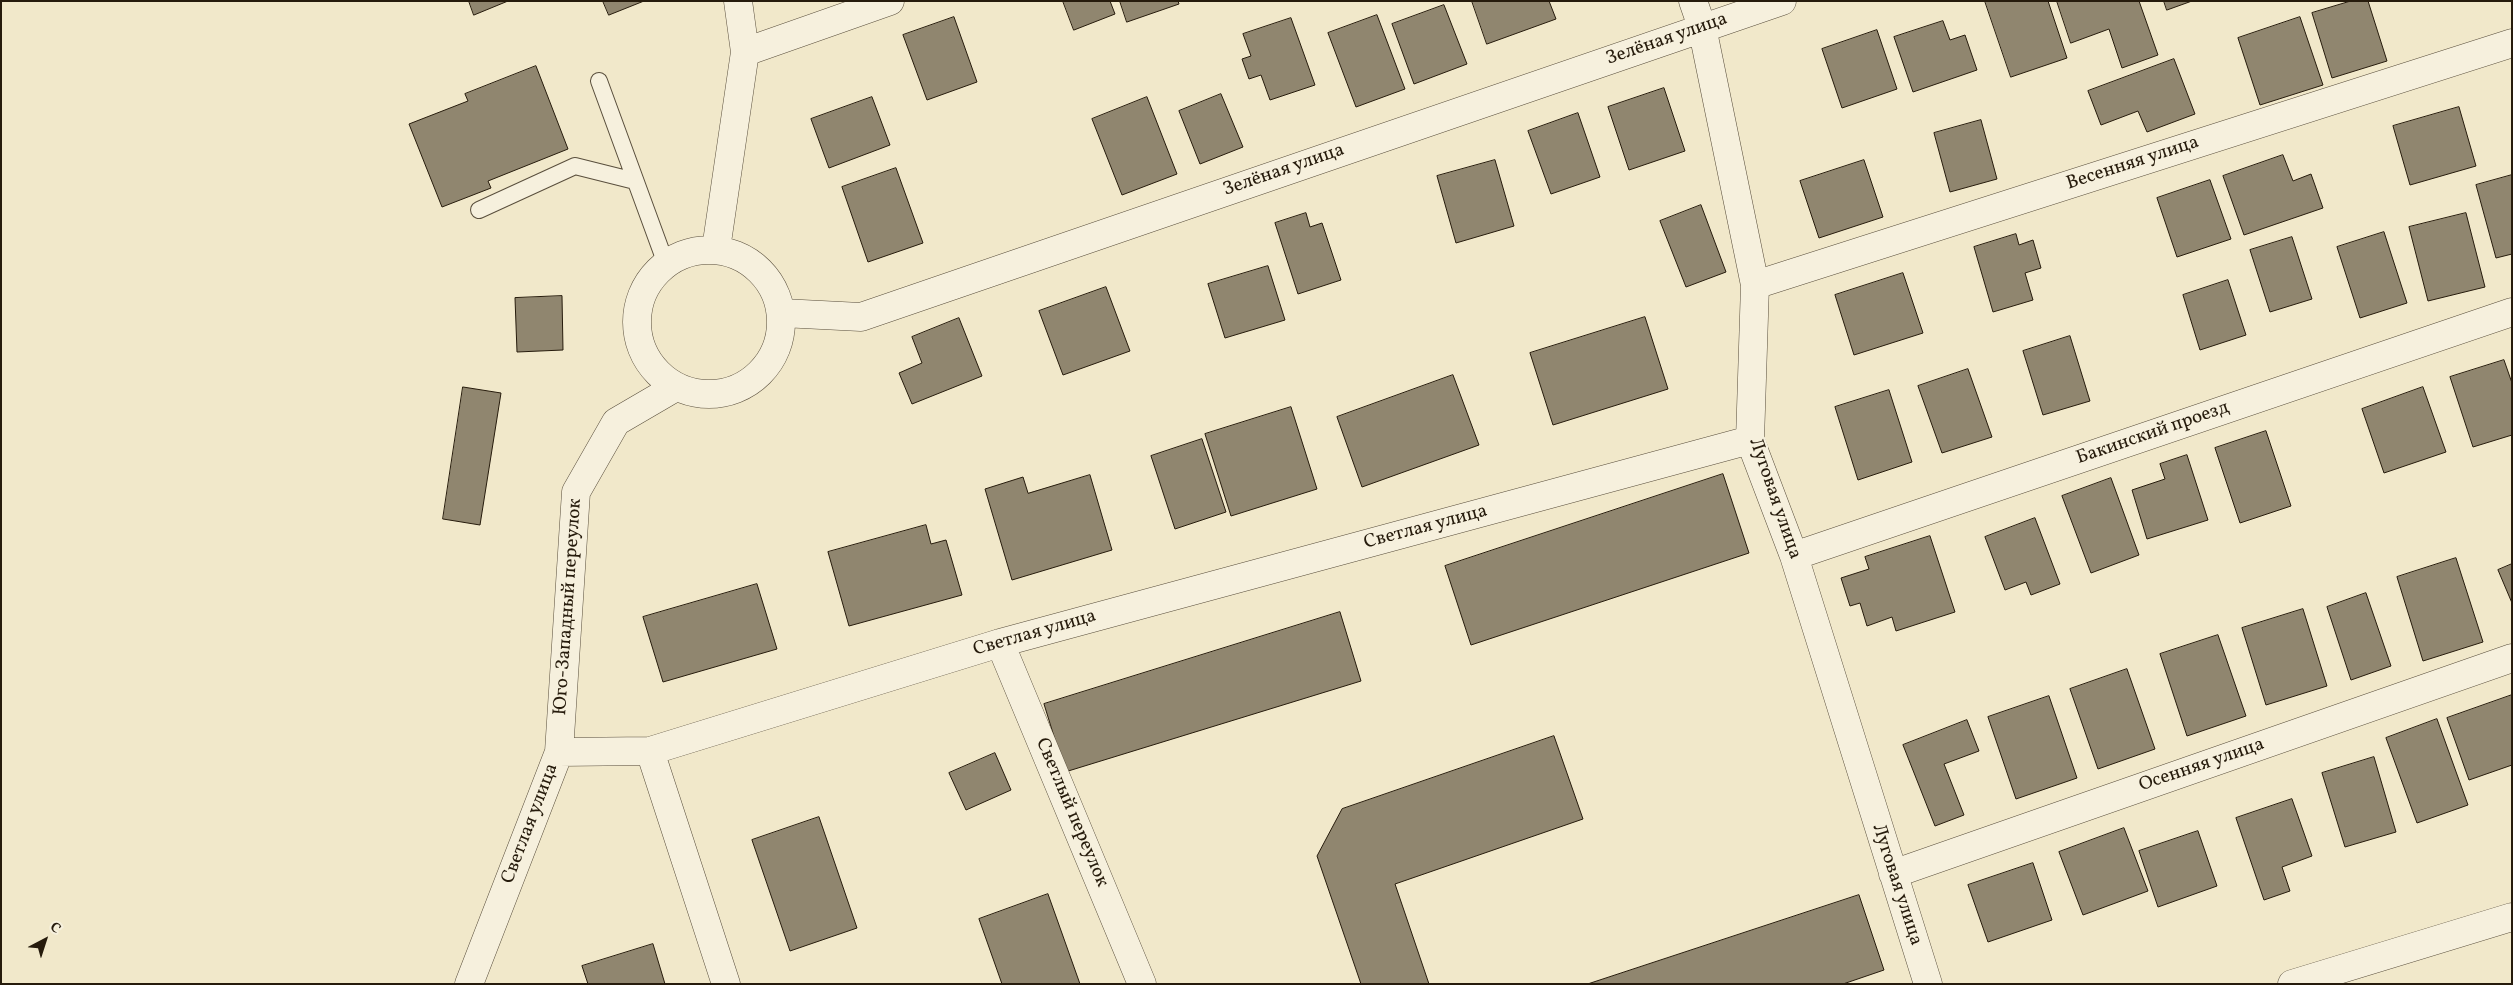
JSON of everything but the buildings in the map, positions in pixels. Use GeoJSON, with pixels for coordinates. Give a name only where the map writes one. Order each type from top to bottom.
{"type":"FeatureCollection","features":[{"type":"Feature","properties":{"kind":"street"},"geometry":{"type":"LineString","coordinates":[[716,249],[745,52],[738,1]]}},
{"type":"Feature","properties":{"kind":"street"},"geometry":{"type":"LineString","coordinates":[[745,52],[890,1]]}},
{"type":"Feature","properties":{"kind":"street","name":"Луговая улица"},"geometry":{"type":"LineString","coordinates":[[1694,1],[1702,27],[1755,285],[1750,440],[1794,556],[1928,984]]}},
{"type":"Feature","properties":{"kind":"street","name":"Зелёная улица"},"geometry":{"type":"LineString","coordinates":[[782,313],[861,317],[1782,1]]}},
{"type":"Feature","properties":{"kind":"street","name":"Весенняя улица"},"geometry":{"type":"LineString","coordinates":[[1755,285],[2512,43]]}},
{"type":"Feature","properties":{"kind":"street"},"geometry":{"type":"LineString","coordinates":[[716,249],[748,259],[771,282],[782,313],[780,339],[769,363],[751,382],[727,392],[701,394],[676,386],[650,365],[637,334],[639,300],[656,271],[683,253],[716,249]]}},
{"type":"Feature","properties":{"kind":"street","name":"Бакинский проезд"},"geometry":{"type":"LineString","coordinates":[[1794,556],[2512,312]]}},
{"type":"Feature","properties":{"kind":"street","name":"Юго-Западный переулок"},"geometry":{"type":"LineString","coordinates":[[559,752],[576,492],[616,422],[676,386]]}},
{"type":"Feature","properties":{"kind":"street","name":"Светлая улица"},"geometry":{"type":"LineString","coordinates":[[469,984],[559,752],[650,751],[1000,643],[1750,440]]}},
{"type":"Feature","properties":{"kind":"street","name":"Светлый переулок"},"geometry":{"type":"LineString","coordinates":[[1000,643],[1142,984]]}},
{"type":"Feature","properties":{"kind":"street","name":"Осенняя улица"},"geometry":{"type":"LineString","coordinates":[[1892,874],[2512,658]]}},
{"type":"Feature","properties":{"kind":"street"},"geometry":{"type":"LineString","coordinates":[[650,751],[726,984]]}},
{"type":"Feature","properties":{"kind":"street"},"geometry":{"type":"LineString","coordinates":[[2292,984],[2512,917]]}},
{"type":"Feature","properties":{"kind":"lane"},"geometry":{"type":"LineString","coordinates":[[599,81],[666,264]]}},
{"type":"Feature","properties":{"kind":"lane"},"geometry":{"type":"LineString","coordinates":[[479,210],[575,166],[635,181]]}}]}
